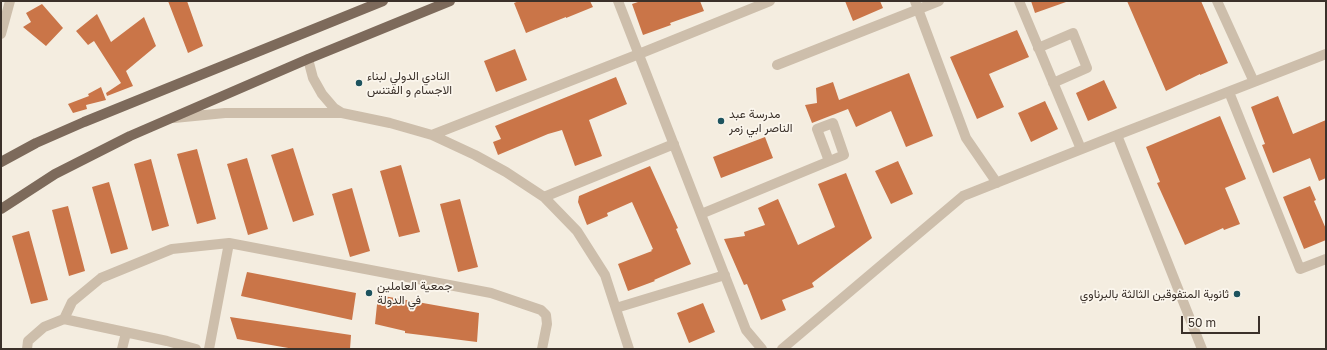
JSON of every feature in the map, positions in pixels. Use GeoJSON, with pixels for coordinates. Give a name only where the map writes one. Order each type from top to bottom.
{"type":"FeatureCollection","features":[{"type":"Feature","properties":{"kind":"main road"},"geometry":{"type":"LineString","coordinates":[[1,162],[36,143],[84,122],[384,1]]}},
{"type":"Feature","properties":{"kind":"main road"},"geometry":{"type":"LineString","coordinates":[[1,209],[55,174],[92,154],[308,59],[450,1]]}},
{"type":"Feature","properties":{"kind":"street"},"geometry":{"type":"LineString","coordinates":[[1,34],[10,1]]}},
{"type":"Feature","properties":{"kind":"street"},"geometry":{"type":"LineString","coordinates":[[618,1],[746,330],[762,349]]}},
{"type":"Feature","properties":{"kind":"street"},"geometry":{"type":"LineString","coordinates":[[777,65],[916,5],[939,1]]}},
{"type":"Feature","properties":{"kind":"street"},"geometry":{"type":"LineString","coordinates":[[1019,1],[1081,149]]}},
{"type":"Feature","properties":{"kind":"street"},"geometry":{"type":"LineString","coordinates":[[1217,1],[1254,82]]}},
{"type":"Feature","properties":{"kind":"street"},"geometry":{"type":"LineString","coordinates":[[432,135],[639,54],[764,2]]}},
{"type":"Feature","properties":{"kind":"street"},"geometry":{"type":"LineString","coordinates":[[916,5],[966,138],[996,183]]}},
{"type":"Feature","properties":{"kind":"street"},"geometry":{"type":"LineString","coordinates":[[1038,48],[1073,33],[1087,68],[1053,83]]}},
{"type":"Feature","properties":{"kind":"street"},"geometry":{"type":"LineString","coordinates":[[782,349],[963,196],[1326,54]]}},
{"type":"Feature","properties":{"kind":"street"},"geometry":{"type":"LineString","coordinates":[[308,59],[314,78],[322,94],[334,108],[342,113]]}},
{"type":"Feature","properties":{"kind":"street"},"geometry":{"type":"LineString","coordinates":[[1229,92],[1300,269],[1326,259]]}},
{"type":"Feature","properties":{"kind":"street"},"geometry":{"type":"LineString","coordinates":[[172,118],[225,113],[342,113],[390,123],[432,135],[476,155],[506,172],[544,197],[577,231],[605,275],[629,349]]}},
{"type":"Feature","properties":{"kind":"street"},"geometry":{"type":"LineString","coordinates":[[701,214],[844,155],[833,123],[817,129],[828,161]]}},
{"type":"Feature","properties":{"kind":"street"},"geometry":{"type":"LineString","coordinates":[[1117,135],[1202,349]]}},
{"type":"Feature","properties":{"kind":"street"},"geometry":{"type":"LineString","coordinates":[[544,197],[674,144]]}},
{"type":"Feature","properties":{"kind":"street"},"geometry":{"type":"LineString","coordinates":[[209,349],[229,243]]}},
{"type":"Feature","properties":{"kind":"street"},"geometry":{"type":"LineString","coordinates":[[64,319],[72,302],[101,278],[172,249],[229,243],[491,293],[541,310],[546,315],[547,324],[542,349]]}},
{"type":"Feature","properties":{"kind":"street"},"geometry":{"type":"LineString","coordinates":[[616,308],[724,275]]}},
{"type":"Feature","properties":{"kind":"street"},"geometry":{"type":"LineString","coordinates":[[27,349],[28,341],[44,327],[64,319],[126,333],[167,345],[196,349]]}},
{"type":"Feature","properties":{"kind":"street"},"geometry":{"type":"LineString","coordinates":[[122,349],[126,333]]}},
{"type":"Feature","properties":{"kind":"building"},"geometry":{"type":"Polygon","coordinates":[[[168,1],[187,1],[203,46],[188,53],[168,1]]]}},
{"type":"Feature","properties":{"kind":"building"},"geometry":{"type":"Polygon","coordinates":[[[519,1],[590,1],[593,7],[526,33],[514,3],[519,1]]]}},
{"type":"Feature","properties":{"kind":"building"},"geometry":{"type":"Polygon","coordinates":[[[641,1],[700,1],[704,11],[670,23],[671,25],[643,35],[632,4],[641,1]]]}},
{"type":"Feature","properties":{"kind":"building"},"geometry":{"type":"Polygon","coordinates":[[[845,1],[880,1],[883,8],[853,21],[845,1]]]}},
{"type":"Feature","properties":{"kind":"building"},"geometry":{"type":"Polygon","coordinates":[[[1031,1],[1066,1],[1066,2],[1035,13],[1031,1]]]}},
{"type":"Feature","properties":{"kind":"building"},"geometry":{"type":"Polygon","coordinates":[[[1127,1],[1201,1],[1228,63],[1200,74],[1166,91],[1127,1]]]}},
{"type":"Feature","properties":{"kind":"building"},"geometry":{"type":"Polygon","coordinates":[[[42,4],[63,28],[46,46],[23,27],[31,22],[26,13],[42,4]]]}},
{"type":"Feature","properties":{"kind":"building"},"geometry":{"type":"Polygon","coordinates":[[[97,14],[111,42],[144,17],[156,46],[126,71],[133,86],[107,96],[106,93],[121,83],[94,41],[88,45],[76,31],[97,14]]]}},
{"type":"Feature","properties":{"kind":"building"},"geometry":{"type":"Polygon","coordinates":[[[1017,30],[1029,57],[989,74],[1004,107],[977,119],[950,57],[1017,30]]]}},
{"type":"Feature","properties":{"kind":"building"},"geometry":{"type":"Polygon","coordinates":[[[515,49],[527,80],[496,92],[484,61],[515,49]]]}},
{"type":"Feature","properties":{"kind":"building"},"geometry":{"type":"Polygon","coordinates":[[[909,73],[933,136],[906,147],[891,111],[856,127],[848,109],[812,123],[805,105],[817,103],[816,88],[833,82],[839,100],[909,73]]]}},
{"type":"Feature","properties":{"kind":"building"},"geometry":{"type":"Polygon","coordinates":[[[616,77],[627,104],[589,120],[602,156],[575,166],[562,130],[548,134],[498,155],[493,142],[501,139],[495,126],[616,77]]]}},
{"type":"Feature","properties":{"kind":"building"},"geometry":{"type":"Polygon","coordinates":[[[1104,80],[1117,108],[1088,121],[1076,93],[1104,80]]]}},
{"type":"Feature","properties":{"kind":"building"},"geometry":{"type":"Polygon","coordinates":[[[101,87],[106,100],[86,105],[87,109],[73,113],[68,104],[89,96],[88,94],[101,87]]]}},
{"type":"Feature","properties":{"kind":"building"},"geometry":{"type":"Polygon","coordinates":[[[1278,96],[1293,134],[1326,120],[1326,178],[1319,181],[1310,158],[1273,173],[1262,145],[1265,144],[1251,107],[1278,96]]]}},
{"type":"Feature","properties":{"kind":"building"},"geometry":{"type":"Polygon","coordinates":[[[1045,101],[1058,129],[1031,142],[1018,113],[1045,101]]]}},
{"type":"Feature","properties":{"kind":"building"},"geometry":{"type":"Polygon","coordinates":[[[1220,116],[1246,179],[1225,188],[1240,224],[1224,230],[1223,228],[1185,245],[1157,183],[1160,182],[1146,147],[1220,116]]]}},
{"type":"Feature","properties":{"kind":"building"},"geometry":{"type":"Polygon","coordinates":[[[765,137],[773,158],[721,178],[713,157],[765,137]]]}},
{"type":"Feature","properties":{"kind":"building"},"geometry":{"type":"Polygon","coordinates":[[[293,148],[314,215],[293,222],[271,155],[293,148]]]}},
{"type":"Feature","properties":{"kind":"building"},"geometry":{"type":"Polygon","coordinates":[[[197,149],[216,219],[197,224],[177,154],[197,149]]]}},
{"type":"Feature","properties":{"kind":"building"},"geometry":{"type":"Polygon","coordinates":[[[247,158],[268,229],[248,235],[227,164],[247,158]]]}},
{"type":"Feature","properties":{"kind":"building"},"geometry":{"type":"Polygon","coordinates":[[[151,159],[169,226],[152,231],[134,164],[151,159]]]}},
{"type":"Feature","properties":{"kind":"building"},"geometry":{"type":"Polygon","coordinates":[[[898,161],[913,194],[891,204],[875,171],[898,161]]]}},
{"type":"Feature","properties":{"kind":"building"},"geometry":{"type":"Polygon","coordinates":[[[401,165],[420,232],[399,237],[380,171],[401,165]]]}},
{"type":"Feature","properties":{"kind":"building"},"geometry":{"type":"Polygon","coordinates":[[[650,166],[678,228],[676,229],[691,264],[654,280],[655,281],[628,291],[618,264],[652,251],[651,250],[653,249],[632,202],[607,213],[608,216],[587,225],[578,202],[579,196],[650,166]]]}},
{"type":"Feature","properties":{"kind":"building"},"geometry":{"type":"Polygon","coordinates":[[[846,173],[872,238],[812,283],[814,287],[782,300],[786,310],[761,320],[747,284],[744,285],[724,239],[745,236],[744,232],[765,225],[758,208],[778,199],[798,245],[835,227],[818,184],[846,173]]]}},
{"type":"Feature","properties":{"kind":"building"},"geometry":{"type":"Polygon","coordinates":[[[109,182],[128,249],[111,254],[92,187],[109,182]]]}},
{"type":"Feature","properties":{"kind":"building"},"geometry":{"type":"Polygon","coordinates":[[[1310,186],[1316,200],[1314,201],[1326,229],[1326,240],[1304,249],[1283,197],[1310,186]]]}},
{"type":"Feature","properties":{"kind":"building"},"geometry":{"type":"Polygon","coordinates":[[[352,188],[370,251],[350,257],[332,194],[352,188]]]}},
{"type":"Feature","properties":{"kind":"building"},"geometry":{"type":"Polygon","coordinates":[[[460,199],[478,267],[458,272],[440,204],[460,199]]]}},
{"type":"Feature","properties":{"kind":"building"},"geometry":{"type":"Polygon","coordinates":[[[68,206],[85,271],[69,276],[52,210],[68,206]]]}},
{"type":"Feature","properties":{"kind":"building"},"geometry":{"type":"Polygon","coordinates":[[[29,231],[48,300],[31,304],[12,236],[29,231]]]}},
{"type":"Feature","properties":{"kind":"building"},"geometry":{"type":"Polygon","coordinates":[[[247,272],[356,293],[352,320],[241,296],[247,272]]]}},
{"type":"Feature","properties":{"kind":"building"},"geometry":{"type":"Polygon","coordinates":[[[378,295],[479,313],[477,342],[405,333],[405,331],[375,324],[378,295]]]}},
{"type":"Feature","properties":{"kind":"building"},"geometry":{"type":"Polygon","coordinates":[[[703,303],[715,332],[689,343],[677,313],[703,303]]]}},
{"type":"Feature","properties":{"kind":"building"},"geometry":{"type":"Polygon","coordinates":[[[230,317],[351,335],[350,349],[294,349],[237,339],[230,317]]]}},
{"type":"Feature","properties":{"kind":"place","name":"النادي الدولي لبناء الاجسام و الفتنس"},"geometry":{"type":"Point","coordinates":[359,83]}},
{"type":"Feature","properties":{"kind":"place","name":"مدرسة عبد الناصر ابي زمر"},"geometry":{"type":"Point","coordinates":[721,121]}},
{"type":"Feature","properties":{"kind":"place","name":"جمعية العاملين في الدولة"},"geometry":{"type":"Point","coordinates":[369,293]}},
{"type":"Feature","properties":{"kind":"place","name":"ثانوية المتفوقين الثالثة بالبرناوي"},"geometry":{"type":"Point","coordinates":[1237,294]}}]}
